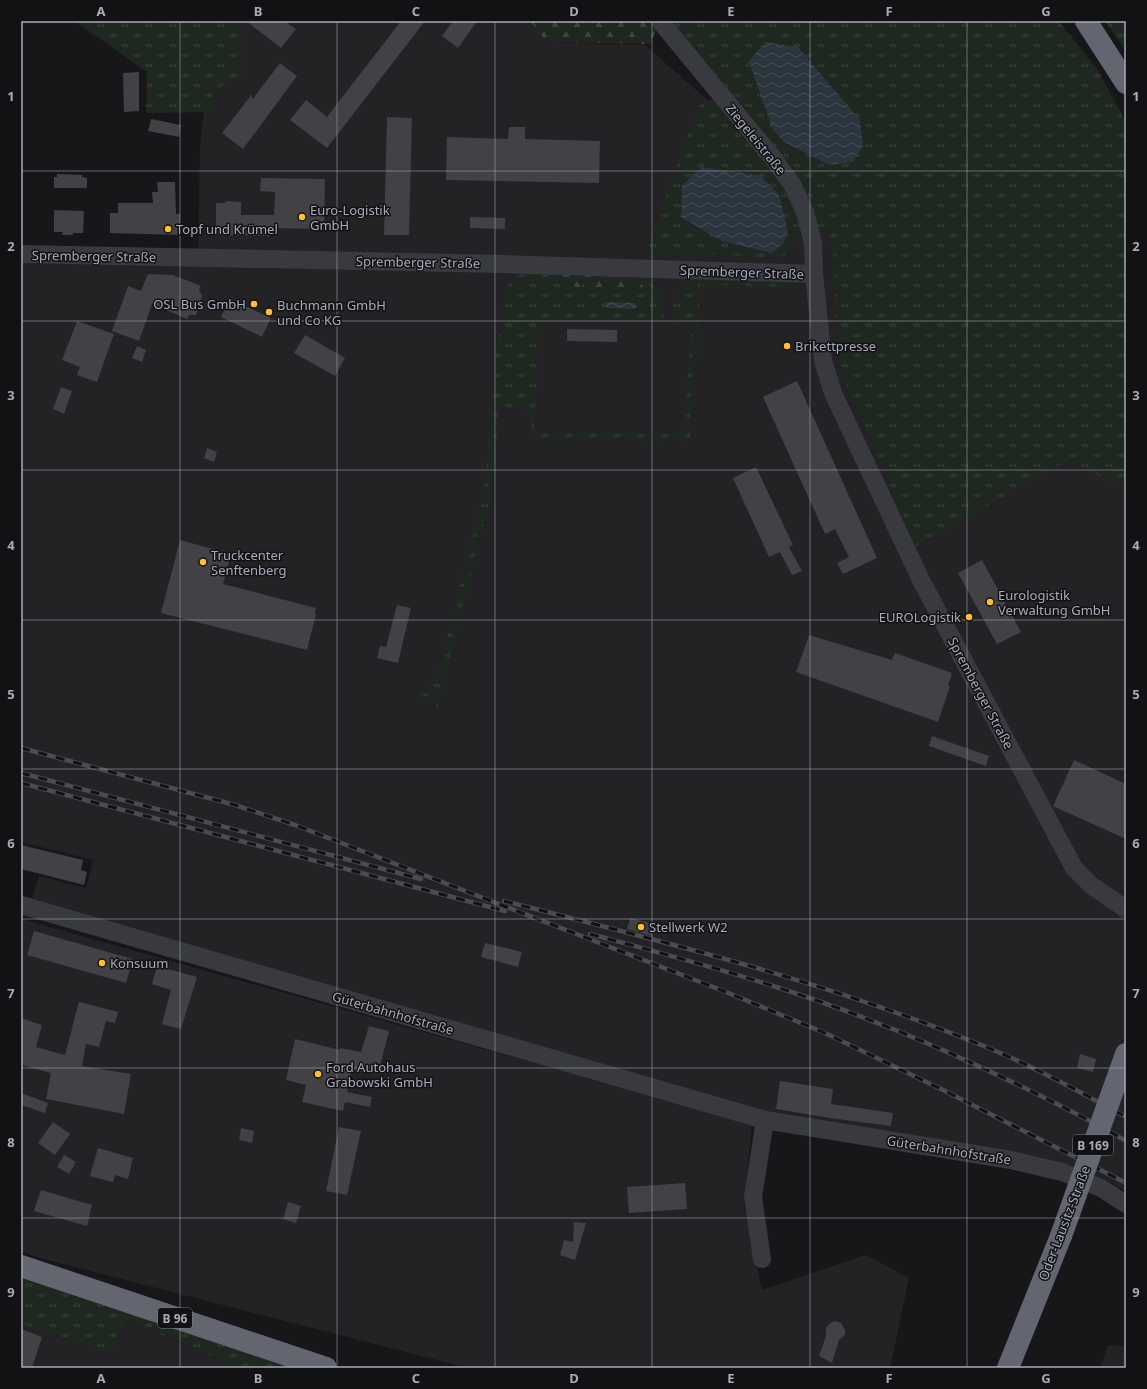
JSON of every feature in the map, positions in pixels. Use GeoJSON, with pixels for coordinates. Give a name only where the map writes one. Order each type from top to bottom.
{"type":"FeatureCollection","features":[{"type":"Feature","properties":{"kind":"highway"},"geometry":{"type":"LineString","coordinates":[[1086,21],[1126,83]]}},
{"type":"Feature","properties":{"kind":"highway","name":"Oder-Lausitz-Straße"},"geometry":{"type":"LineString","coordinates":[[1008,1368],[1061,1236],[1126,1054]]}},
{"type":"Feature","properties":{"kind":"highway","name":"B 96"},"geometry":{"type":"LineString","coordinates":[[21,1266],[326,1368]]}},
{"type":"Feature","properties":{"kind":"street","name":"Ziegeleistraße"},"geometry":{"type":"LineString","coordinates":[[660,21],[773,158],[792,184],[805,212],[813,243],[814,274]]}},
{"type":"Feature","properties":{"kind":"street","name":"Spremberger Straße"},"geometry":{"type":"LineString","coordinates":[[21,254],[503,264],[814,274],[823,361],[833,393],[921,580],[1074,868],[1092,886],[1126,909]]}},
{"type":"Feature","properties":{"kind":"street","name":"Güterbahnhofstraße"},"geometry":{"type":"LineString","coordinates":[[21,905],[765,1120],[1011,1160],[1055,1170],[1101,1188],[1126,1204]]}},
{"type":"Feature","properties":{"kind":"street"},"geometry":{"type":"LineString","coordinates":[[762,1259],[753,1197],[765,1120]]}},
{"type":"Feature","properties":{"kind":"shaded area"},"geometry":{"type":"Polygon","coordinates":[[[214,21],[530,21],[546,42],[645,45],[773,158],[811,234],[830,230],[1126,337],[1126,1192],[1112,1183],[1088,1172],[759,1111],[32,900],[39,876],[86,888],[93,860],[21,842],[21,262],[198,266],[200,145],[214,21]]]}},
{"type":"Feature","properties":{"kind":"shaded area"},"geometry":{"type":"Polygon","coordinates":[[[21,919],[752,1124],[744,1205],[762,1290],[866,1255],[909,1278],[890,1368],[468,1368],[21,1252],[21,919]]]}},
{"type":"Feature","properties":{"kind":"shaded area"},"geometry":{"type":"Polygon","coordinates":[[[123,1320],[243,1368],[21,1368],[21,1324],[111,1354],[123,1320]]]}},
{"type":"Feature","properties":{"kind":"shaded area"},"geometry":{"type":"Polygon","coordinates":[[[1108,1345],[1126,1346],[1126,1368],[1100,1368],[1108,1345]]]}},
{"type":"Feature","properties":{"kind":"green space"},"geometry":{"type":"Polygon","coordinates":[[[75,21],[240,21],[242,76],[214,90],[213,112],[146,113],[147,72],[75,21]]]}},
{"type":"Feature","properties":{"kind":"green space"},"geometry":{"type":"Polygon","coordinates":[[[530,21],[651,21],[657,27],[651,44],[546,42],[530,21]]]}},
{"type":"Feature","properties":{"kind":"green space"},"geometry":{"type":"Polygon","coordinates":[[[660,21],[1059,21],[1097,69],[1126,122],[1126,491],[1070,459],[916,546],[849,390],[838,360],[835,323],[834,262],[829,230],[795,236],[794,246],[791,252],[776,258],[668,252],[647,255],[652,236],[697,107],[716,97],[660,21]]]}},
{"type":"Feature","properties":{"kind":"green space"},"geometry":{"type":"Polygon","coordinates":[[[1105,21],[1126,21],[1126,51],[1105,21]]]}},
{"type":"Feature","properties":{"kind":"green space"},"geometry":{"type":"Polygon","coordinates":[[[529,272],[562,273],[584,283],[590,280],[593,284],[643,286],[636,281],[632,275],[645,278],[654,286],[664,302],[664,323],[540,321],[534,433],[684,434],[691,324],[673,324],[673,303],[678,290],[687,282],[706,278],[785,282],[794,287],[700,285],[697,358],[693,360],[690,441],[530,438],[532,409],[499,407],[491,495],[437,709],[435,709],[439,691],[423,697],[415,696],[424,690],[430,683],[440,666],[484,491],[497,347],[505,294],[509,283],[515,277],[529,272]]]}},
{"type":"Feature","properties":{"kind":"green space"},"geometry":{"type":"Polygon","coordinates":[[[562,273],[632,275],[636,281],[643,285],[643,292],[596,290],[590,280],[584,283],[579,289],[567,287],[559,279],[562,273]]]}},
{"type":"Feature","properties":{"kind":"green space"},"geometry":{"type":"Polygon","coordinates":[[[21,1277],[307,1368],[243,1368],[124,1320],[111,1354],[21,1324],[21,1277]]]}},
{"type":"Feature","properties":{"kind":"water"},"geometry":{"type":"Polygon","coordinates":[[[765,42],[798,47],[860,120],[863,146],[853,162],[829,165],[784,142],[772,128],[749,61],[765,42]]]}},
{"type":"Feature","properties":{"kind":"water"},"geometry":{"type":"Polygon","coordinates":[[[702,167],[761,176],[779,195],[788,231],[783,244],[771,253],[722,241],[681,217],[682,185],[702,167]]]}},
{"type":"Feature","properties":{"kind":"water"},"geometry":{"type":"Polygon","coordinates":[[[608,302],[634,303],[637,307],[634,309],[608,308],[604,304],[608,302]]]}},
{"type":"Feature","properties":{"kind":"building"},"geometry":{"type":"Polygon","coordinates":[[[246,21],[284,21],[296,29],[281,48],[246,21]]]}},
{"type":"Feature","properties":{"kind":"building"},"geometry":{"type":"Polygon","coordinates":[[[401,21],[425,21],[327,148],[290,120],[306,100],[327,117],[401,21]]]}},
{"type":"Feature","properties":{"kind":"building"},"geometry":{"type":"Polygon","coordinates":[[[453,21],[477,21],[458,48],[442,36],[453,21]]]}},
{"type":"Feature","properties":{"kind":"building"},"geometry":{"type":"Polygon","coordinates":[[[280,63],[297,76],[243,149],[222,133],[252,94],[252,100],[280,63]]]}},
{"type":"Feature","properties":{"kind":"building"},"geometry":{"type":"Polygon","coordinates":[[[139,72],[139,111],[124,112],[123,73],[139,72]]]}},
{"type":"Feature","properties":{"kind":"building"},"geometry":{"type":"Polygon","coordinates":[[[387,117],[412,118],[409,235],[384,235],[387,117]]]}},
{"type":"Feature","properties":{"kind":"building"},"geometry":{"type":"Polygon","coordinates":[[[151,119],[181,125],[179,137],[148,131],[151,119]]]}},
{"type":"Feature","properties":{"kind":"building"},"geometry":{"type":"Polygon","coordinates":[[[509,127],[525,127],[525,139],[600,141],[599,183],[446,180],[447,137],[508,139],[509,127]]]}},
{"type":"Feature","properties":{"kind":"building"},"geometry":{"type":"Polygon","coordinates":[[[57,174],[82,175],[82,177],[87,178],[87,188],[54,188],[54,177],[57,177],[57,174]]]}},
{"type":"Feature","properties":{"kind":"building"},"geometry":{"type":"Polygon","coordinates":[[[261,178],[325,179],[324,229],[269,228],[269,236],[216,235],[216,203],[226,203],[226,201],[241,202],[241,215],[274,215],[275,192],[260,191],[261,178]]]}},
{"type":"Feature","properties":{"kind":"building"},"geometry":{"type":"Polygon","coordinates":[[[157,182],[175,182],[176,214],[180,214],[180,235],[110,233],[110,213],[118,213],[118,203],[153,203],[152,192],[158,192],[157,182]]]}},
{"type":"Feature","properties":{"kind":"building"},"geometry":{"type":"Polygon","coordinates":[[[54,210],[84,211],[83,233],[62,235],[63,232],[54,232],[54,210]]]}},
{"type":"Feature","properties":{"kind":"building"},"geometry":{"type":"Polygon","coordinates":[[[470,217],[505,218],[505,229],[470,228],[470,217]]]}},
{"type":"Feature","properties":{"kind":"building"},"geometry":{"type":"Polygon","coordinates":[[[148,274],[173,275],[201,286],[199,289],[202,296],[196,315],[189,315],[187,319],[152,304],[139,341],[112,331],[128,286],[141,291],[148,274]]]}},
{"type":"Feature","properties":{"kind":"building"},"geometry":{"type":"Polygon","coordinates":[[[230,299],[271,318],[262,337],[221,317],[230,299]]]}},
{"type":"Feature","properties":{"kind":"building"},"geometry":{"type":"Polygon","coordinates":[[[77,321],[114,334],[97,382],[77,375],[80,367],[62,360],[77,321]]]}},
{"type":"Feature","properties":{"kind":"building"},"geometry":{"type":"Polygon","coordinates":[[[567,329],[617,330],[617,342],[567,341],[567,329]]]}},
{"type":"Feature","properties":{"kind":"building"},"geometry":{"type":"Polygon","coordinates":[[[305,335],[345,358],[335,376],[294,353],[305,335]]]}},
{"type":"Feature","properties":{"kind":"building"},"geometry":{"type":"Polygon","coordinates":[[[137,346],[146,350],[142,362],[132,358],[137,346]]]}},
{"type":"Feature","properties":{"kind":"building"},"geometry":{"type":"Polygon","coordinates":[[[797,381],[877,558],[843,574],[837,563],[849,557],[835,529],[825,534],[763,397],[797,381]]]}},
{"type":"Feature","properties":{"kind":"building"},"geometry":{"type":"Polygon","coordinates":[[[61,387],[72,391],[64,414],[53,409],[61,387]]]}},
{"type":"Feature","properties":{"kind":"building"},"geometry":{"type":"Polygon","coordinates":[[[207,448],[217,452],[214,462],[204,458],[207,448]]]}},
{"type":"Feature","properties":{"kind":"building"},"geometry":{"type":"Polygon","coordinates":[[[756,467],[793,545],[789,547],[802,571],[792,575],[780,552],[769,557],[733,478],[756,467]]]}},
{"type":"Feature","properties":{"kind":"building"},"geometry":{"type":"Polygon","coordinates":[[[180,540],[231,554],[223,584],[316,608],[316,614],[307,650],[161,613],[180,540]]]}},
{"type":"Feature","properties":{"kind":"building","name":"Eurologistik Verwaltung GmbH"},"geometry":{"type":"Polygon","coordinates":[[[982,560],[1021,632],[997,644],[958,573],[982,560]]]}},
{"type":"Feature","properties":{"kind":"building"},"geometry":{"type":"Polygon","coordinates":[[[397,605],[411,608],[398,663],[377,658],[380,646],[386,647],[397,605]]]}},
{"type":"Feature","properties":{"kind":"building"},"geometry":{"type":"Polygon","coordinates":[[[809,635],[892,660],[895,653],[952,673],[948,686],[950,686],[938,722],[796,672],[809,635]]]}},
{"type":"Feature","properties":{"kind":"building"},"geometry":{"type":"Polygon","coordinates":[[[932,736],[989,756],[986,766],[929,746],[932,736]]]}},
{"type":"Feature","properties":{"kind":"building"},"geometry":{"type":"Polygon","coordinates":[[[1074,760],[1126,784],[1126,839],[1053,806],[1074,760]]]}},
{"type":"Feature","properties":{"kind":"building"},"geometry":{"type":"Polygon","coordinates":[[[21,845],[83,860],[81,870],[87,872],[84,885],[21,869],[21,845]]]}},
{"type":"Feature","properties":{"kind":"building","name":"Stellwerk W2"},"geometry":{"type":"Polygon","coordinates":[[[630,918],[655,924],[652,936],[627,929],[630,918]]]}},
{"type":"Feature","properties":{"kind":"building"},"geometry":{"type":"Polygon","coordinates":[[[34,931],[133,959],[126,983],[27,955],[34,931]]]}},
{"type":"Feature","properties":{"kind":"building"},"geometry":{"type":"Polygon","coordinates":[[[485,943],[522,952],[518,967],[481,957],[485,943]]]}},
{"type":"Feature","properties":{"kind":"building"},"geometry":{"type":"Polygon","coordinates":[[[157,966],[197,977],[181,1029],[162,1024],[171,990],[152,984],[157,966]]]}},
{"type":"Feature","properties":{"kind":"building"},"geometry":{"type":"Polygon","coordinates":[[[79,1002],[118,1012],[115,1023],[106,1021],[99,1047],[86,1044],[82,1066],[131,1074],[124,1114],[46,1099],[51,1073],[21,1065],[21,1018],[42,1025],[36,1047],[65,1055],[79,1002]]]}},
{"type":"Feature","properties":{"kind":"building"},"geometry":{"type":"Polygon","coordinates":[[[369,1026],[389,1031],[378,1074],[352,1070],[347,1092],[372,1097],[370,1107],[345,1102],[343,1111],[302,1102],[306,1085],[286,1080],[295,1039],[340,1050],[340,1048],[361,1052],[369,1026]]]}},
{"type":"Feature","properties":{"kind":"building"},"geometry":{"type":"Polygon","coordinates":[[[1080,1054],[1096,1059],[1093,1072],[1077,1068],[1080,1054]]]}},
{"type":"Feature","properties":{"kind":"building"},"geometry":{"type":"Polygon","coordinates":[[[780,1081],[833,1089],[831,1104],[893,1113],[891,1126],[776,1109],[780,1081]]]}},
{"type":"Feature","properties":{"kind":"building"},"geometry":{"type":"Polygon","coordinates":[[[21,1093],[48,1103],[45,1113],[21,1105],[21,1093]]]}},
{"type":"Feature","properties":{"kind":"building"},"geometry":{"type":"Polygon","coordinates":[[[53,1122],[70,1134],[55,1155],[38,1143],[53,1122]]]}},
{"type":"Feature","properties":{"kind":"building"},"geometry":{"type":"Polygon","coordinates":[[[339,1127],[361,1131],[347,1195],[326,1191],[339,1127]]]}},
{"type":"Feature","properties":{"kind":"building"},"geometry":{"type":"Polygon","coordinates":[[[241,1128],[254,1131],[252,1143],[239,1140],[241,1128]]]}},
{"type":"Feature","properties":{"kind":"building"},"geometry":{"type":"Polygon","coordinates":[[[98,1148],[133,1158],[128,1179],[115,1175],[113,1182],[90,1176],[98,1148]]]}},
{"type":"Feature","properties":{"kind":"building"},"geometry":{"type":"Polygon","coordinates":[[[64,1155],[76,1162],[69,1174],[57,1167],[64,1155]]]}},
{"type":"Feature","properties":{"kind":"building"},"geometry":{"type":"Polygon","coordinates":[[[685,1183],[687,1209],[629,1213],[627,1187],[685,1183]]]}},
{"type":"Feature","properties":{"kind":"building"},"geometry":{"type":"Polygon","coordinates":[[[41,1190],[92,1205],[87,1226],[34,1211],[41,1190]]]}},
{"type":"Feature","properties":{"kind":"building"},"geometry":{"type":"Polygon","coordinates":[[[288,1202],[301,1206],[296,1223],[283,1219],[288,1202]]]}},
{"type":"Feature","properties":{"kind":"building"},"geometry":{"type":"Polygon","coordinates":[[[574,1222],[586,1223],[575,1260],[560,1255],[564,1240],[573,1242],[574,1222]]]}},
{"type":"Feature","properties":{"kind":"building"},"geometry":{"type":"Polygon","coordinates":[[[834,1321],[841,1323],[845,1330],[845,1335],[839,1340],[832,1363],[819,1356],[826,1336],[826,1328],[834,1321]]]}},
{"type":"Feature","properties":{"kind":"building"},"geometry":{"type":"Polygon","coordinates":[[[21,1329],[42,1337],[32,1368],[21,1368],[21,1329]]]}},
{"type":"Feature","properties":{"kind":"railway"},"geometry":{"type":"LineString","coordinates":[[21,748],[235,805],[295,825],[726,992],[825,1033],[943,1090],[1126,1183]]}},
{"type":"Feature","properties":{"kind":"railway"},"geometry":{"type":"LineString","coordinates":[[21,773],[421,879]]}},
{"type":"Feature","properties":{"kind":"railway"},"geometry":{"type":"LineString","coordinates":[[21,783],[505,911]]}},
{"type":"Feature","properties":{"kind":"railway"},"geometry":{"type":"LineString","coordinates":[[504,901],[758,968],[883,1008],[944,1030],[1005,1055],[1081,1092],[1126,1117]]}},
{"type":"Feature","properties":{"kind":"railway"},"geometry":{"type":"LineString","coordinates":[[590,934],[684,959],[753,980],[810,998],[878,1023],[1011,1081],[1085,1118],[1126,1141]]}},
{"type":"Feature","properties":{"kind":"place","name":"Euro-Logistik GmbH"},"geometry":{"type":"Point","coordinates":[302,217]}},
{"type":"Feature","properties":{"kind":"place","name":"Topf und Krümel"},"geometry":{"type":"Point","coordinates":[168,229]}},
{"type":"Feature","properties":{"kind":"place","name":"OSL Bus GmbH"},"geometry":{"type":"Point","coordinates":[254,304]}},
{"type":"Feature","properties":{"kind":"place","name":"Buchmann GmbH und Co KG"},"geometry":{"type":"Point","coordinates":[269,312]}},
{"type":"Feature","properties":{"kind":"place","name":"Brikettpresse"},"geometry":{"type":"Point","coordinates":[787,346]}},
{"type":"Feature","properties":{"kind":"place","name":"Truckcenter Senftenberg"},"geometry":{"type":"Point","coordinates":[203,562]}},
{"type":"Feature","properties":{"kind":"place","name":"Eurologistik Verwaltung GmbH"},"geometry":{"type":"Point","coordinates":[990,602]}},
{"type":"Feature","properties":{"kind":"place","name":"EUROLogistik"},"geometry":{"type":"Point","coordinates":[969,617]}},
{"type":"Feature","properties":{"kind":"place","name":"Stellwerk W2"},"geometry":{"type":"Point","coordinates":[641,927]}},
{"type":"Feature","properties":{"kind":"place","name":"Konsuum"},"geometry":{"type":"Point","coordinates":[102,963]}},
{"type":"Feature","properties":{"kind":"place","name":"Ford Autohaus Grabowski GmbH"},"geometry":{"type":"Point","coordinates":[318,1074]}}]}
